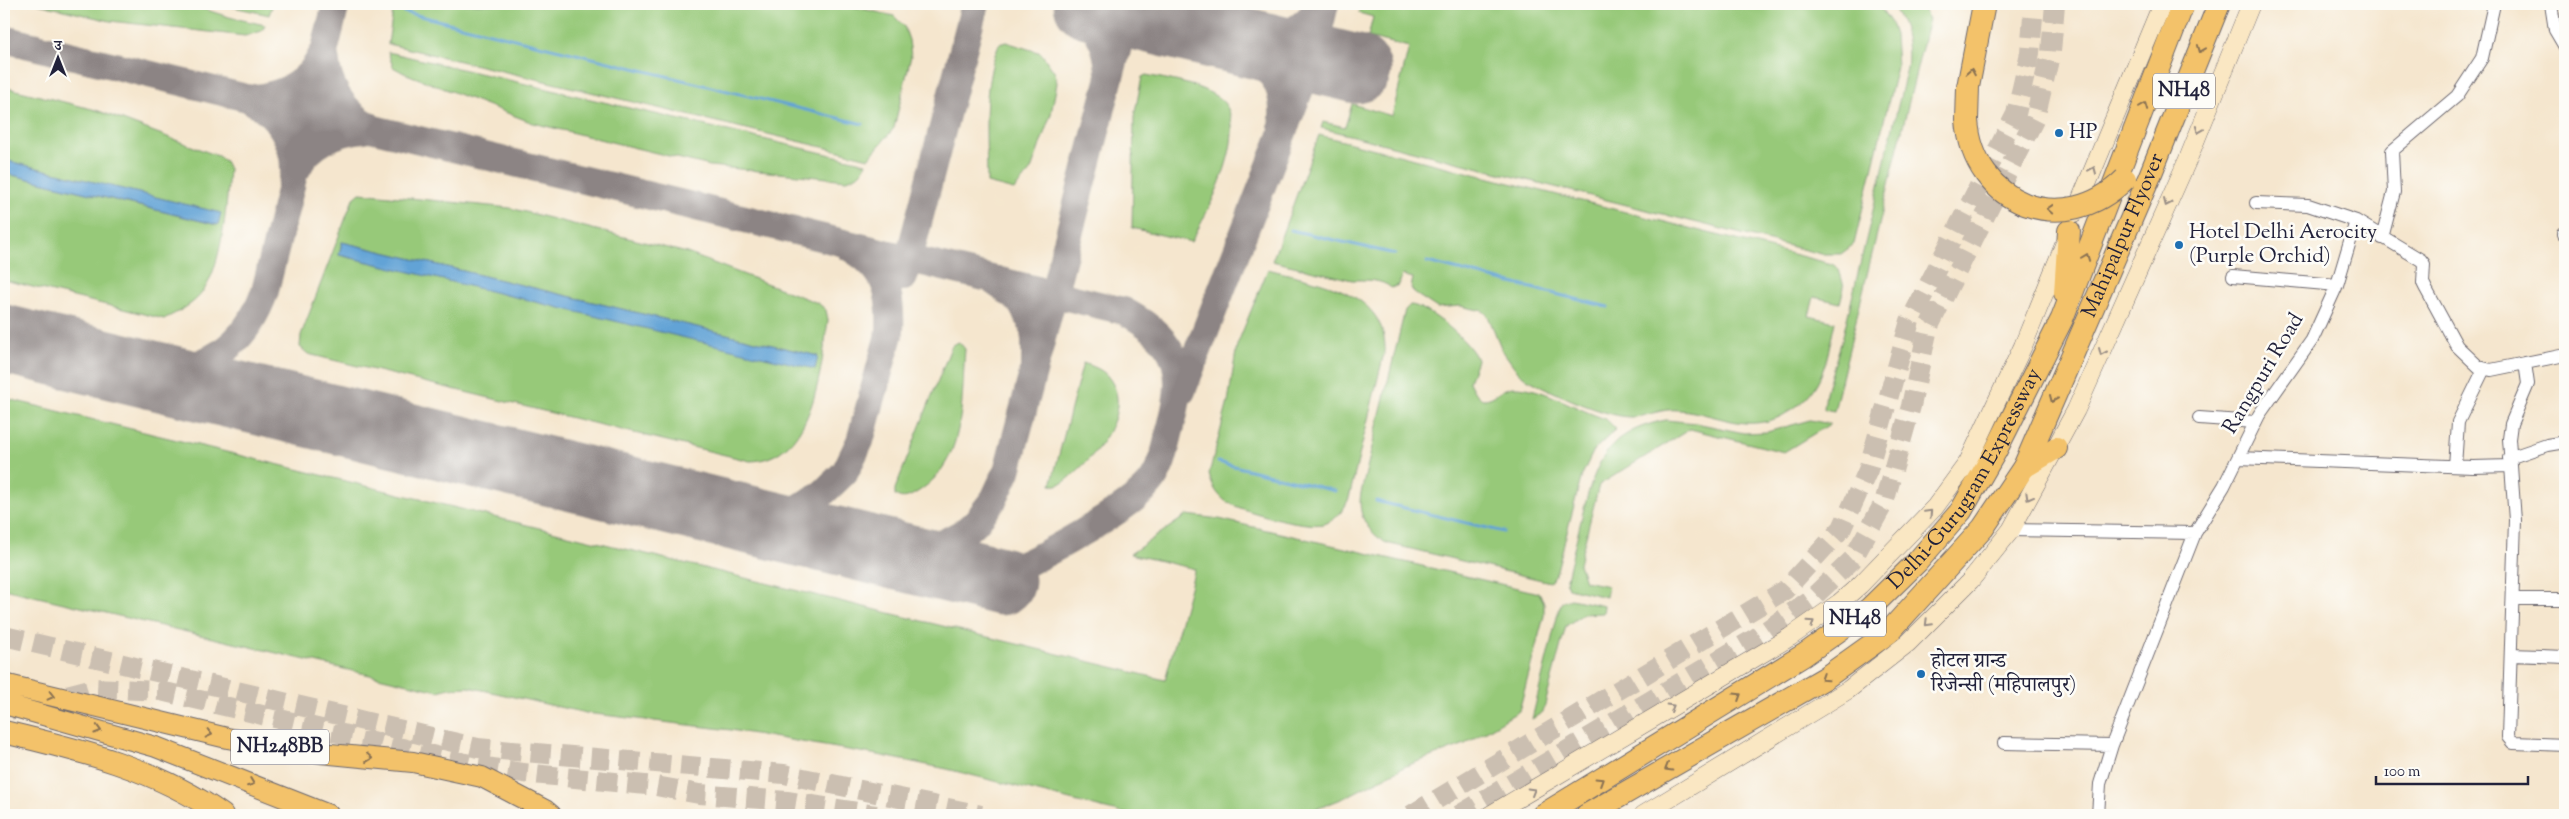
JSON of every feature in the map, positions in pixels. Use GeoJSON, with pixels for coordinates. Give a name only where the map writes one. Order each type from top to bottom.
{"type":"FeatureCollection","features":[{"type":"Feature","properties":{"kind":"highway"},"geometry":{"type":"LineString","coordinates":[[1984,4],[1968,87],[1967,120],[1971,147],[1983,171],[2001,191],[2025,204],[2052,210],[2065,210],[2092,203],[2115,189],[2124,179],[2156,119],[2202,4]]}},
{"type":"Feature","properties":{"kind":"highway","name":"Mahipalpur Flyover"},"geometry":{"type":"LineString","coordinates":[[2062,319],[2183,4]]}},
{"type":"Feature","properties":{"kind":"highway","name":"Mahipalpur Flyover"},"geometry":{"type":"LineString","coordinates":[[2024,467],[2149,178],[2219,4]]}},
{"type":"Feature","properties":{"kind":"highway"},"geometry":{"type":"LineString","coordinates":[[2062,319],[2070,231]]}},
{"type":"Feature","properties":{"kind":"highway","name":"Delhi-Gurugram Expressway"},"geometry":{"type":"LineString","coordinates":[[1543,815],[1804,655],[1870,609],[1918,562],[1961,511],[1995,452],[2062,319]]}},
{"type":"Feature","properties":{"kind":"highway"},"geometry":{"type":"LineString","coordinates":[[2024,467],[2056,448]]}},
{"type":"Feature","properties":{"kind":"highway","name":"Delhi-Gurugram Expressway"},"geometry":{"type":"LineString","coordinates":[[1587,815],[1825,678],[1888,633],[1982,528],[2024,467]]}},
{"type":"Feature","properties":{"kind":"highway","name":"NH248BB"},"geometry":{"type":"LineString","coordinates":[[4,684],[227,738],[320,753],[413,762],[482,777],[537,805],[550,815]]}},
{"type":"Feature","properties":{"kind":"highway"},"geometry":{"type":"LineString","coordinates":[[4,704],[156,747],[330,815]]}},
{"type":"Feature","properties":{"kind":"highway"},"geometry":{"type":"LineString","coordinates":[[4,732],[85,752],[138,769],[222,815]]}},
{"type":"Feature","properties":{"kind":"highway"},"geometry":{"type":"LineString","coordinates":[[85,752],[195,815]]}},
{"type":"Feature","properties":{"kind":"main road"},"geometry":{"type":"LineString","coordinates":[[1490,815],[1790,637],[1839,603],[1935,508],[1968,462],[2023,346],[2070,231],[2072,219],[2162,4]]}},
{"type":"Feature","properties":{"kind":"main road"},"geometry":{"type":"LineString","coordinates":[[1643,815],[1848,690],[1908,643],[1970,581],[2010,530],[2076,410],[2188,159],[2251,4]]}},
{"type":"Feature","properties":{"kind":"street"},"geometry":{"type":"LineString","coordinates":[[2382,238],[2394,192],[2392,151],[2457,96],[2482,58],[2494,4]]}},
{"type":"Feature","properties":{"kind":"street"},"geometry":{"type":"LineString","coordinates":[[2558,4],[2551,4],[2556,30],[2565,47]]}},
{"type":"Feature","properties":{"kind":"street"},"geometry":{"type":"LineString","coordinates":[[2256,203],[2308,205],[2356,221],[2424,264],[2423,283],[2457,346],[2484,369],[2565,355]]}},
{"type":"Feature","properties":{"kind":"street","name":"Rangpuri Road"},"geometry":{"type":"LineString","coordinates":[[2098,815],[2100,784],[2112,745],[2195,533],[2224,486],[2255,422],[2312,340],[2337,285],[2356,221]]}},
{"type":"Feature","properties":{"kind":"street"},"geometry":{"type":"LineString","coordinates":[[2232,276],[2337,285]]}},
{"type":"Feature","properties":{"kind":"street"},"geometry":{"type":"LineString","coordinates":[[2525,363],[2528,384],[2511,424],[2510,462],[2515,520],[2514,599],[2508,739],[2513,743],[2565,745]]}},
{"type":"Feature","properties":{"kind":"street"},"geometry":{"type":"LineString","coordinates":[[2455,466],[2458,422],[2484,369]]}},
{"type":"Feature","properties":{"kind":"street"},"geometry":{"type":"LineString","coordinates":[[2198,418],[2255,422]]}},
{"type":"Feature","properties":{"kind":"street"},"geometry":{"type":"LineString","coordinates":[[2238,458],[2455,466],[2510,462],[2547,445],[2565,442]]}},
{"type":"Feature","properties":{"kind":"street"},"geometry":{"type":"LineString","coordinates":[[2010,530],[2195,533]]}},
{"type":"Feature","properties":{"kind":"street"},"geometry":{"type":"LineString","coordinates":[[2514,599],[2565,599]]}},
{"type":"Feature","properties":{"kind":"street"},"geometry":{"type":"LineString","coordinates":[[2511,655],[2565,657]]}},
{"type":"Feature","properties":{"kind":"street"},"geometry":{"type":"LineString","coordinates":[[2004,743],[2112,745]]}},
{"type":"Feature","properties":{"kind":"green space"},"geometry":{"type":"Polygon","coordinates":[[[38,4],[188,4],[229,17],[265,25],[262,31],[245,36],[110,21],[38,4]]]}},
{"type":"Feature","properties":{"kind":"green space"},"geometry":{"type":"Polygon","coordinates":[[[220,4],[273,4],[269,15],[220,4]]]}},
{"type":"Feature","properties":{"kind":"green space"},"geometry":{"type":"Polygon","coordinates":[[[394,4],[841,4],[894,16],[904,26],[909,40],[911,56],[894,128],[869,158],[388,44],[394,4]]]}},
{"type":"Feature","properties":{"kind":"green space"},"geometry":{"type":"Polygon","coordinates":[[[1361,4],[1878,4],[1891,23],[1895,35],[1897,67],[1854,244],[1841,254],[1821,254],[1321,128],[1323,122],[1345,127],[1352,104],[1392,116],[1409,47],[1368,37],[1373,17],[1359,13],[1361,4]]]}},
{"type":"Feature","properties":{"kind":"green space"},"geometry":{"type":"Polygon","coordinates":[[[1891,4],[1920,4],[1929,19],[1834,411],[1824,409],[1826,392],[1842,340],[1907,68],[1908,51],[1905,34],[1900,19],[1891,4]]]}},
{"type":"Feature","properties":{"kind":"green space"},"geometry":{"type":"Polygon","coordinates":[[[1006,42],[1041,53],[1055,73],[1057,83],[1051,114],[1031,170],[1014,190],[987,183],[987,95],[993,60],[999,44],[1006,42]]]}},
{"type":"Feature","properties":{"kind":"green space"},"geometry":{"type":"Polygon","coordinates":[[[388,52],[866,163],[859,174],[847,180],[710,166],[533,123],[404,73],[393,67],[388,52]]]}},
{"type":"Feature","properties":{"kind":"green space"},"geometry":{"type":"Polygon","coordinates":[[[1146,75],[1203,89],[1219,98],[1229,111],[1232,128],[1230,148],[1224,169],[1207,211],[1191,242],[1132,228],[1134,117],[1142,77],[1146,75]]]}},
{"type":"Feature","properties":{"kind":"green space"},"geometry":{"type":"Polygon","coordinates":[[[4,87],[96,110],[218,156],[225,161],[229,169],[220,248],[210,278],[204,290],[196,299],[164,319],[4,280],[4,173],[217,225],[220,213],[4,160],[4,87]]]}},
{"type":"Feature","properties":{"kind":"green space"},"geometry":{"type":"Polygon","coordinates":[[[1319,135],[1832,264],[1839,269],[1844,287],[1840,303],[1814,297],[1809,316],[1835,322],[1822,373],[1809,394],[1800,403],[1778,418],[1767,421],[1745,423],[1695,412],[1672,410],[1634,417],[1610,414],[1579,403],[1527,379],[1518,372],[1502,350],[1488,316],[1483,311],[1460,306],[1437,308],[1414,293],[1411,288],[1413,278],[1402,275],[1399,285],[1391,288],[1383,283],[1352,280],[1272,261],[1319,135]]]}},
{"type":"Feature","properties":{"kind":"green space"},"geometry":{"type":"Polygon","coordinates":[[[360,193],[510,208],[687,253],[818,303],[826,310],[828,320],[817,386],[801,429],[788,445],[771,457],[750,461],[308,354],[300,347],[301,335],[353,199],[360,193]],[[342,242],[339,255],[815,368],[818,356],[342,242]]]}},
{"type":"Feature","properties":{"kind":"green space"},"geometry":{"type":"Polygon","coordinates":[[[1268,269],[1305,278],[1343,291],[1360,300],[1373,313],[1382,329],[1385,349],[1349,498],[1339,514],[1323,524],[1314,525],[1288,521],[1243,509],[1224,500],[1216,491],[1209,474],[1228,402],[1237,345],[1268,269]]]}},
{"type":"Feature","properties":{"kind":"green space"},"geometry":{"type":"Polygon","coordinates":[[[1410,305],[1427,311],[1438,318],[1459,336],[1474,353],[1477,360],[1469,382],[1473,390],[1482,399],[1491,398],[1505,389],[1514,387],[1536,390],[1606,419],[1616,429],[1594,450],[1582,475],[1556,574],[1550,582],[1386,543],[1365,522],[1360,501],[1361,493],[1405,310],[1410,305]]]}},
{"type":"Feature","properties":{"kind":"green space"},"geometry":{"type":"Polygon","coordinates":[[[959,342],[965,349],[961,408],[954,446],[946,463],[935,478],[913,495],[904,498],[898,497],[895,495],[895,489],[952,345],[959,342]]]}},
{"type":"Feature","properties":{"kind":"green space"},"geometry":{"type":"Polygon","coordinates":[[[1083,363],[1101,370],[1109,378],[1115,390],[1117,403],[1115,416],[1103,441],[1086,463],[1066,481],[1051,485],[1083,363]]]}},
{"type":"Feature","properties":{"kind":"green space"},"geometry":{"type":"Polygon","coordinates":[[[4,398],[1165,680],[1195,569],[1130,554],[1187,515],[1219,519],[1539,593],[1544,603],[1544,616],[1519,711],[1465,744],[1406,766],[1344,798],[1301,815],[1130,815],[947,769],[878,755],[731,730],[586,713],[469,687],[438,691],[4,589],[4,398]]]}},
{"type":"Feature","properties":{"kind":"green space"},"geometry":{"type":"Polygon","coordinates":[[[1666,420],[1696,423],[1744,433],[1767,432],[1810,420],[1830,424],[1784,452],[1690,429],[1599,485],[1579,564],[1585,581],[1608,586],[1606,597],[1568,588],[1566,583],[1582,516],[1599,465],[1617,441],[1630,432],[1646,425],[1666,420]]]}},
{"type":"Feature","properties":{"kind":"green space"},"geometry":{"type":"Polygon","coordinates":[[[1571,599],[1604,606],[1603,613],[1583,614],[1566,626],[1543,712],[1532,719],[1559,609],[1562,602],[1571,599]]]}},
{"type":"Feature","properties":{"kind":"water"},"geometry":{"type":"Polygon","coordinates":[[[4,160],[221,213],[218,225],[4,173],[4,160]]]}},
{"type":"Feature","properties":{"kind":"water"},"geometry":{"type":"Polygon","coordinates":[[[342,242],[818,356],[815,369],[339,255],[342,242]]]}},
{"type":"Feature","properties":{"kind":"waterway"},"geometry":{"type":"LineString","coordinates":[[404,12],[863,124]]}},
{"type":"Feature","properties":{"kind":"waterway"},"geometry":{"type":"LineString","coordinates":[[1291,230],[1395,254]]}},
{"type":"Feature","properties":{"kind":"waterway"},"geometry":{"type":"LineString","coordinates":[[1427,262],[1608,307]]}},
{"type":"Feature","properties":{"kind":"waterway"},"geometry":{"type":"LineString","coordinates":[[1218,462],[1335,491]]}},
{"type":"Feature","properties":{"kind":"waterway"},"geometry":{"type":"LineString","coordinates":[[1376,501],[1504,532]]}},
{"type":"Feature","properties":{"kind":"taxiway"},"geometry":{"type":"LineString","coordinates":[[143,373],[165,372],[185,368],[219,354],[246,329],[256,311],[265,291],[336,4]]}},
{"type":"Feature","properties":{"kind":"taxiway"},"geometry":{"type":"LineString","coordinates":[[904,277],[975,4]]}},
{"type":"Feature","properties":{"kind":"taxiway"},"geometry":{"type":"LineString","coordinates":[[1070,4],[1079,10],[1093,25],[1103,43],[1109,73]]}},
{"type":"Feature","properties":{"kind":"taxiway"},"geometry":{"type":"LineString","coordinates":[[1035,365],[1129,4]]}},
{"type":"Feature","properties":{"kind":"taxiway"},"geometry":{"type":"LineString","coordinates":[[1237,40],[1274,37],[1295,30],[1313,15],[1321,4]]}},
{"type":"Feature","properties":{"kind":"taxiway"},"geometry":{"type":"LineString","coordinates":[[1182,391],[1312,58],[1325,4]]}},
{"type":"Feature","properties":{"kind":"taxiway"},"geometry":{"type":"LineString","coordinates":[[1227,37],[1252,52],[1271,72],[1281,96],[1283,110],[1282,125]]}},
{"type":"Feature","properties":{"kind":"taxiway"},"geometry":{"type":"LineString","coordinates":[[4,39],[1124,311],[1144,323],[1169,348],[1175,362],[1178,377],[1174,413],[1166,448],[1162,462],[1148,486],[1138,496],[1103,520],[1039,557],[1008,570],[988,573],[967,573]]}},
{"type":"Feature","properties":{"kind":"taxiway"},"geometry":{"type":"LineString","coordinates":[[255,98],[276,94],[294,86],[309,74],[321,56]]}},
{"type":"Feature","properties":{"kind":"taxiway"},"geometry":{"type":"LineString","coordinates":[[325,57],[329,78],[343,105],[368,125]]}},
{"type":"Feature","properties":{"kind":"taxiway"},"geometry":{"type":"LineString","coordinates":[[252,101],[270,113],[283,129],[291,149],[294,169]]}},
{"type":"Feature","properties":{"kind":"taxiway"},"geometry":{"type":"LineString","coordinates":[[297,169],[308,152],[325,140],[354,130],[364,129]]}},
{"type":"Feature","properties":{"kind":"taxiway"},"geometry":{"type":"LineString","coordinates":[[743,519],[767,518],[797,509],[822,494],[845,472],[860,441],[890,331],[890,305],[888,294],[879,273],[872,264],[850,248]]}},
{"type":"Feature","properties":{"kind":"taxiway"},"geometry":{"type":"LineString","coordinates":[[896,556],[936,547],[964,532],[976,522],[994,499],[1007,471],[1035,365],[1035,339],[1033,326],[1022,305],[1016,297],[996,283]]}},
{"type":"Feature","properties":{"kind":"runway"},"geometry":{"type":"LineString","coordinates":[[1088,4],[1357,69]]}},
{"type":"Feature","properties":{"kind":"runway"},"geometry":{"type":"LineString","coordinates":[[4,339],[1001,581]]}},
{"type":"Feature","properties":{"kind":"tunnel"},"geometry":{"type":"LineString","coordinates":[[1411,815],[1785,590],[1842,528],[1868,470],[1910,321],[2016,114],[2030,53],[2034,4]]}},
{"type":"Feature","properties":{"kind":"tunnel"},"geometry":{"type":"LineString","coordinates":[[1459,815],[1757,637],[1810,600],[1852,560],[1884,503],[1911,406],[1928,328],[2035,118],[2051,52],[2055,4]]}},
{"type":"Feature","properties":{"kind":"tunnel"},"geometry":{"type":"LineString","coordinates":[[4,636],[478,748],[784,774],[981,815]]}},
{"type":"Feature","properties":{"kind":"tunnel"},"geometry":{"type":"LineString","coordinates":[[10,710],[94,688],[161,691],[474,765],[523,773],[656,786],[699,794],[787,801],[876,815]]}},
{"type":"Feature","properties":{"kind":"place","name":"HP"},"geometry":{"type":"Point","coordinates":[2059,133]}},
{"type":"Feature","properties":{"kind":"place","name":"Hotel Delhi Aerocity (Purple Orchid)"},"geometry":{"type":"Point","coordinates":[2179,245]}},
{"type":"Feature","properties":{"kind":"place","name":"होटल ग्रान्ड रिजेन्सी (महिपालपुर)"},"geometry":{"type":"Point","coordinates":[1921,674]}}]}
